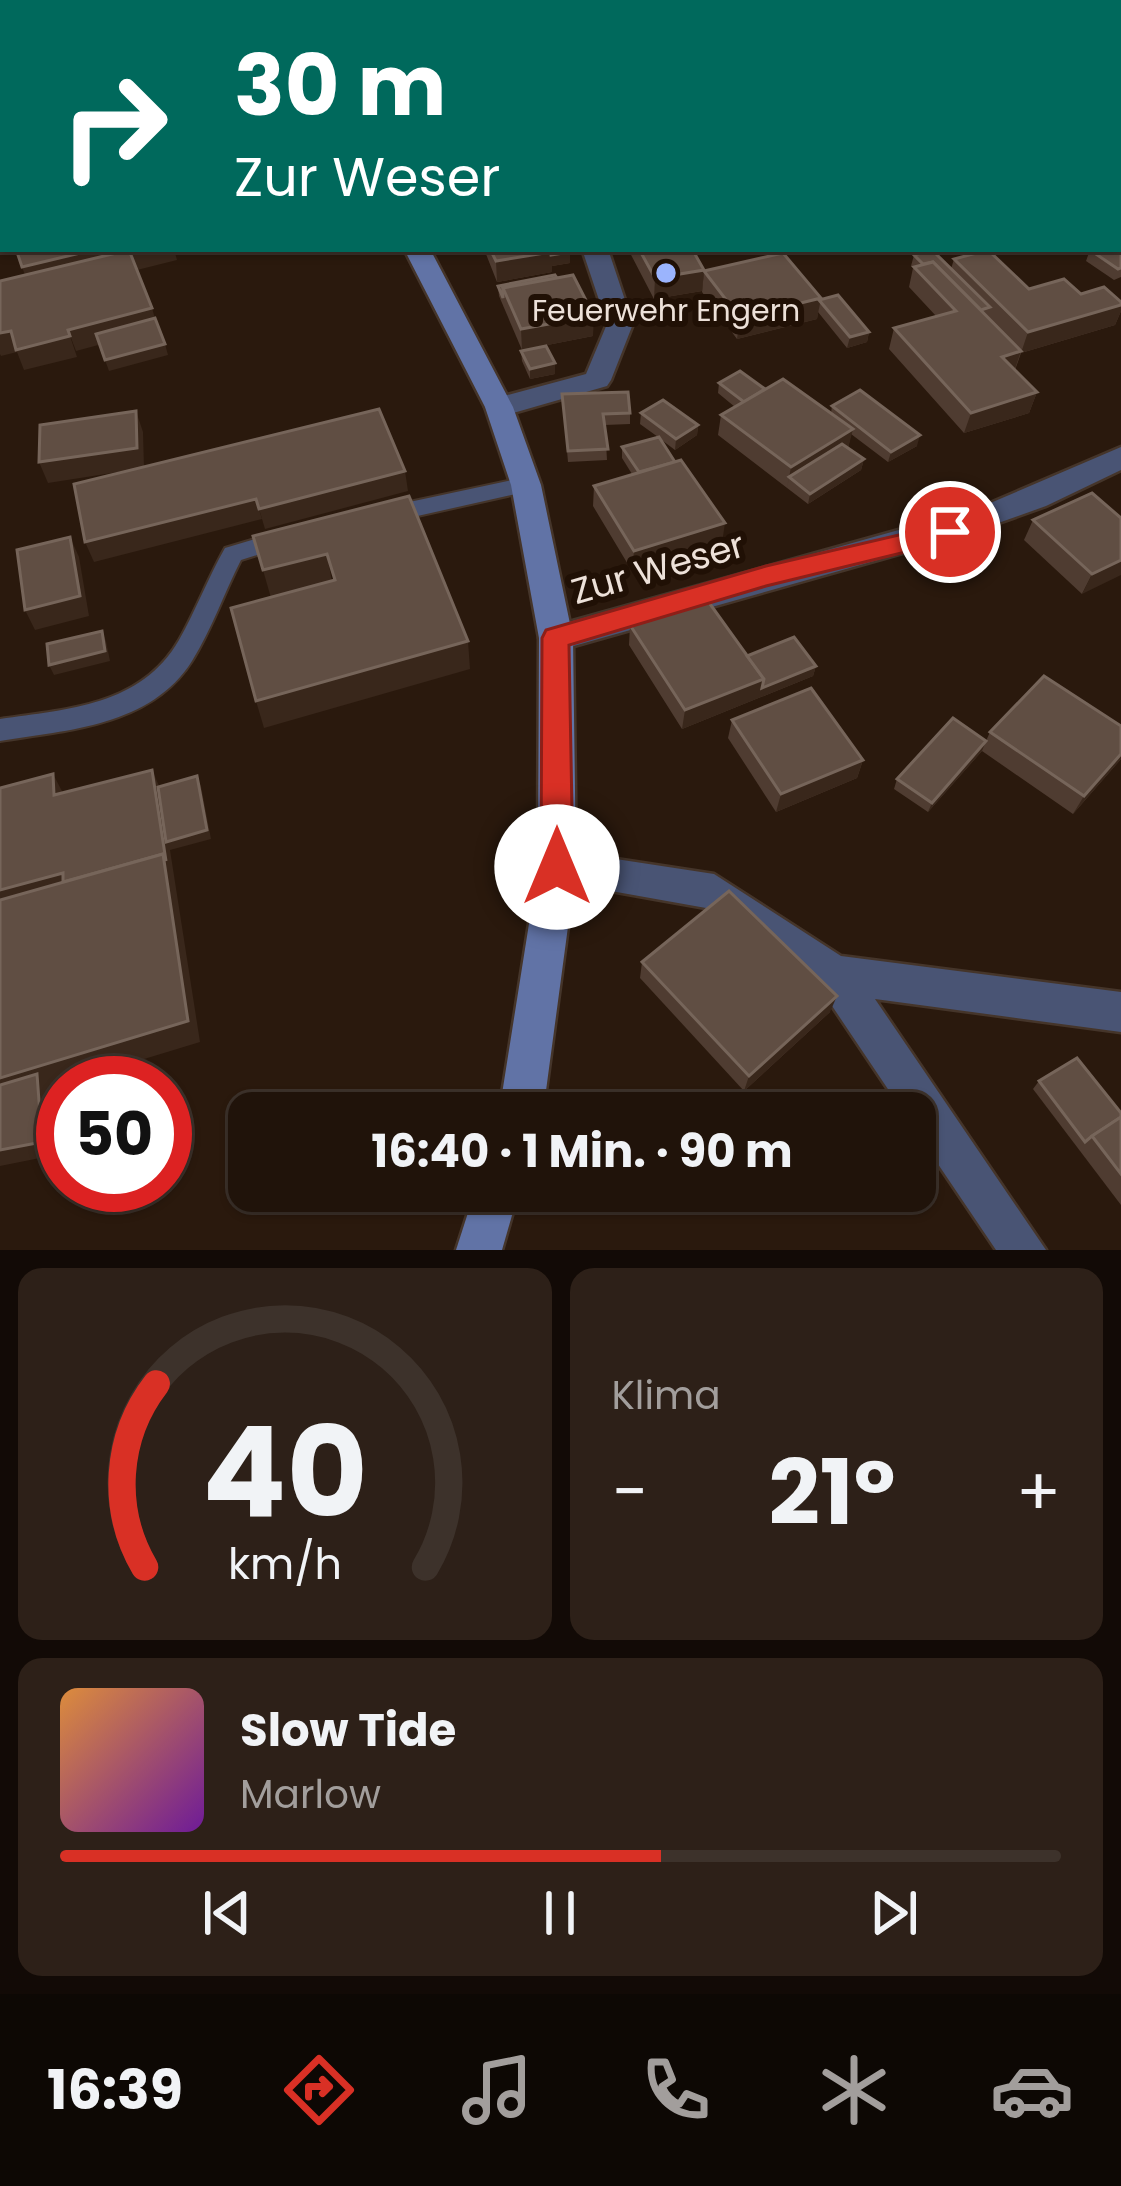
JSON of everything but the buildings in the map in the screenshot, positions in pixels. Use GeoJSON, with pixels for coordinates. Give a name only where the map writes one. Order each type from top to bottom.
{"type":"FeatureCollection","features":[{"type":"Feature","properties":{"kind":"main road"},"geometry":{"type":"LineString","coordinates":[[419,252],[499,407],[526,485],[556,638],[557,867],[524,1092]]}},
{"type":"Feature","properties":{"kind":"main road"},"geometry":{"type":"LineString","coordinates":[[479,1250],[491,1212]]}},
{"type":"Feature","properties":{"kind":"street"},"geometry":{"type":"LineString","coordinates":[[499,407],[597,380],[620,324],[596,252]]}},
{"type":"Feature","properties":{"kind":"street","name":"Zur Weser"},"geometry":{"type":"LineString","coordinates":[[556,638],[766,576],[950,532],[1072,485],[1121,457]]}},
{"type":"Feature","properties":{"kind":"street"},"geometry":{"type":"LineString","coordinates":[[557,867],[714,892],[834,974],[1023,1250]]}},
{"type":"Feature","properties":{"kind":"street"},"geometry":{"type":"LineString","coordinates":[[834,974],[1121,1012]]}},
{"type":"Feature","properties":{"kind":"lane"},"geometry":{"type":"LineString","coordinates":[[358,521],[526,485]]}},
{"type":"Feature","properties":{"kind":"lane"},"geometry":{"type":"LineString","coordinates":[[0,730],[86,716],[142,699],[174,668],[233,554],[315,531]]}},
{"type":"Feature","properties":{"kind":"place","name":"Feuerwehr Engern"},"geometry":{"type":"Point","coordinates":[666,273]}},
{"type":"Feature","properties":{"kind":"route"},"geometry":{"type":"LineString","coordinates":[[557,867],[556,638],[766,576],[950,532]]}}]}
